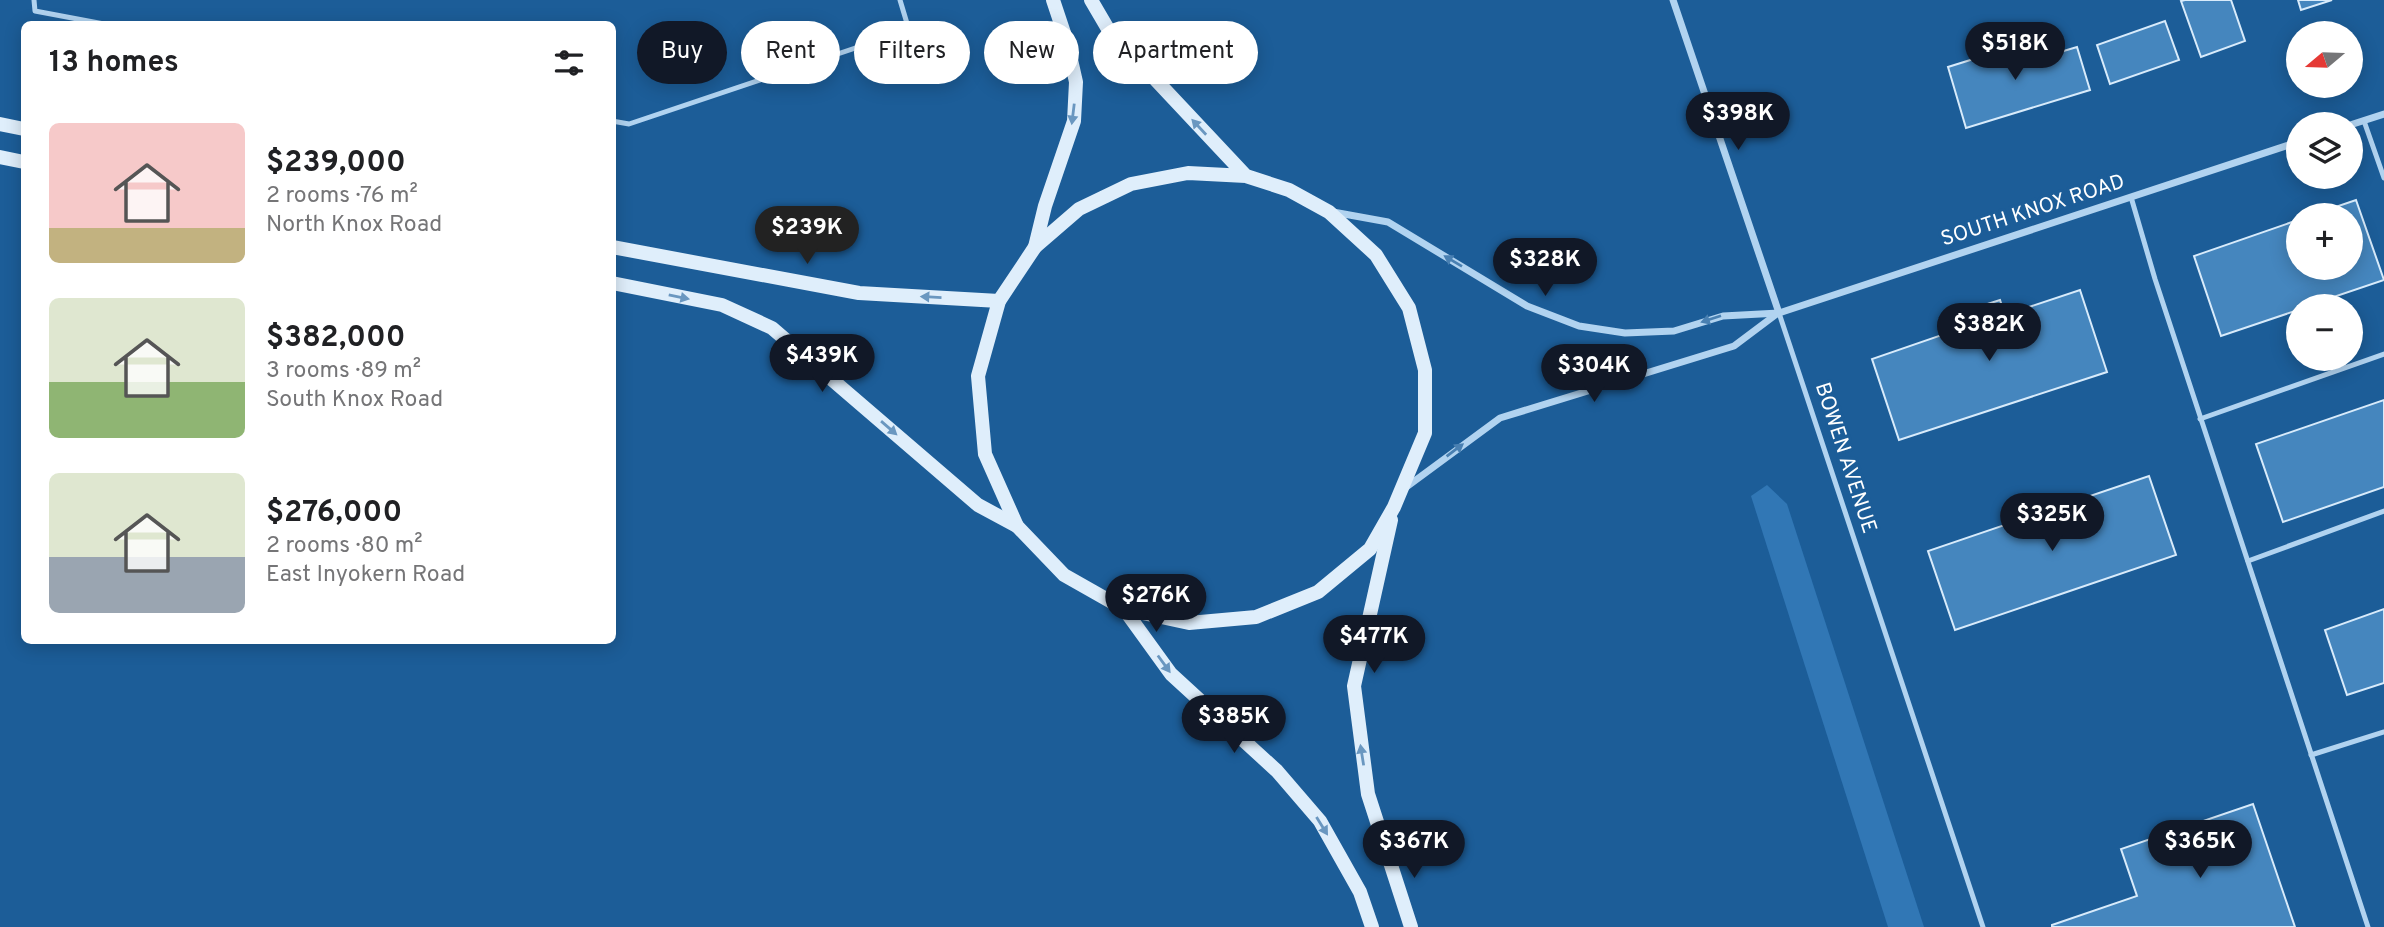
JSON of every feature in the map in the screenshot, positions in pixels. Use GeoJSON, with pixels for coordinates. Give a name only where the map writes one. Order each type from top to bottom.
{"type":"FeatureCollection","features":[{"type":"Feature","properties":{"kind":"street"},"geometry":{"type":"LineString","coordinates":[[1035,247],[1045,206],[1073,121],[1076,82],[1067,42],[1053,0]]}},
{"type":"Feature","properties":{"kind":"street"},"geometry":{"type":"LineString","coordinates":[[1091,0],[1108,29],[1246,176]]}},
{"type":"Feature","properties":{"kind":"street","name":"BOWEN AVENUE"},"geometry":{"type":"LineString","coordinates":[[1673,0],[1779,313]]}},
{"type":"Feature","properties":{"kind":"street"},"geometry":{"type":"LineString","coordinates":[[2364,121],[2384,114]]}},
{"type":"Feature","properties":{"kind":"street"},"geometry":{"type":"LineString","coordinates":[[0,124],[21,128]]}},
{"type":"Feature","properties":{"kind":"street","name":"SOUTH KNOX ROAD"},"geometry":{"type":"LineString","coordinates":[[1329,212],[1388,222],[1527,306],[1579,326],[1625,333],[1674,331],[1723,316],[1779,313],[2286,146]]}},
{"type":"Feature","properties":{"kind":"street"},"geometry":{"type":"LineString","coordinates":[[0,157],[21,161]]}},
{"type":"Feature","properties":{"kind":"street"},"geometry":{"type":"LineString","coordinates":[[616,284],[722,305],[772,328],[978,505],[1017,526],[1064,575],[1124,609],[1189,623],[1256,617],[1318,592],[1370,549],[1394,507],[1425,433],[1425,370],[1409,308],[1376,254],[1329,212],[1289,190],[1246,176],[1188,173],[1131,184],[1079,209],[1035,247],[999,301],[978,376],[985,454],[1017,526]]}},
{"type":"Feature","properties":{"kind":"street"},"geometry":{"type":"LineString","coordinates":[[616,248],[859,293],[999,301]]}},
{"type":"Feature","properties":{"kind":"street","name":"SOUTH KNOX ROAD"},"geometry":{"type":"LineString","coordinates":[[1401,491],[1500,418],[1734,346],[1779,313]]}},
{"type":"Feature","properties":{"kind":"street"},"geometry":{"type":"LineString","coordinates":[[1394,507],[1354,686],[1368,794],[1411,927]]}},
{"type":"Feature","properties":{"kind":"street"},"geometry":{"type":"LineString","coordinates":[[1124,609],[1171,674],[1277,771],[1320,821],[1360,892],[1372,927]]}},
{"type":"Feature","properties":{"kind":"lane"},"geometry":{"type":"LineString","coordinates":[[34,0],[35,11],[88,21]]}},
{"type":"Feature","properties":{"kind":"lane"},"geometry":{"type":"LineString","coordinates":[[616,122],[629,124],[909,30],[900,0]]}},
{"type":"Feature","properties":{"kind":"lane"},"geometry":{"type":"LineString","coordinates":[[2364,121],[2384,178]]}},
{"type":"Feature","properties":{"kind":"lane"},"geometry":{"type":"LineString","coordinates":[[2131,197],[2200,419],[2368,927]]}},
{"type":"Feature","properties":{"kind":"lane","name":"BOWEN AVENUE"},"geometry":{"type":"LineString","coordinates":[[1779,313],[1983,927]]}},
{"type":"Feature","properties":{"kind":"lane"},"geometry":{"type":"LineString","coordinates":[[2200,419],[2384,354]]}},
{"type":"Feature","properties":{"kind":"lane"},"geometry":{"type":"LineString","coordinates":[[2248,561],[2384,511]]}},
{"type":"Feature","properties":{"kind":"lane"},"geometry":{"type":"LineString","coordinates":[[2311,755],[2384,732]]}},
{"type":"Feature","properties":{"kind":"shaded area"},"geometry":{"type":"Polygon","coordinates":[[[1767,485],[1787,504],[1924,927],[1888,927],[1751,496],[1767,485]]]}},
{"type":"Feature","properties":{"kind":"building"},"geometry":{"type":"Polygon","coordinates":[[[2231,0],[2245,41],[2201,57],[2181,1],[2231,0]]]}},
{"type":"Feature","properties":{"kind":"building"},"geometry":{"type":"Polygon","coordinates":[[[2298,0],[2332,0],[2301,10],[2298,0]]]}},
{"type":"Feature","properties":{"kind":"building"},"geometry":{"type":"Polygon","coordinates":[[[2165,21],[2179,60],[2110,84],[2097,45],[2165,21]]]}},
{"type":"Feature","properties":{"kind":"building"},"geometry":{"type":"Polygon","coordinates":[[[2028,42],[2033,60],[2077,47],[2090,90],[1966,128],[1948,67],[2028,42]]]}},
{"type":"Feature","properties":{"kind":"building"},"geometry":{"type":"Polygon","coordinates":[[[2363,220],[2384,280],[2343,294],[2286,294],[2286,314],[2221,336],[2194,256],[2286,224],[2286,280],[2363,280],[2363,220]]]}},
{"type":"Feature","properties":{"kind":"building"},"geometry":{"type":"Polygon","coordinates":[[[2080,290],[2107,372],[1899,440],[1872,359],[1945,334],[1940,319],[2000,300],[2005,315],[2080,290]]]}},
{"type":"Feature","properties":{"kind":"building"},"geometry":{"type":"Polygon","coordinates":[[[2384,400],[2384,487],[2283,522],[2256,444],[2384,400]]]}},
{"type":"Feature","properties":{"kind":"building"},"geometry":{"type":"Polygon","coordinates":[[[2149,476],[2176,555],[1955,630],[1928,551],[2149,476]]]}},
{"type":"Feature","properties":{"kind":"building"},"geometry":{"type":"Polygon","coordinates":[[[2384,609],[2384,683],[2347,695],[2325,630],[2384,609]]]}},
{"type":"Feature","properties":{"kind":"building"},"geometry":{"type":"Polygon","coordinates":[[[2253,804],[2295,927],[2052,927],[2137,896],[2121,849],[2253,804]]]}}]}
